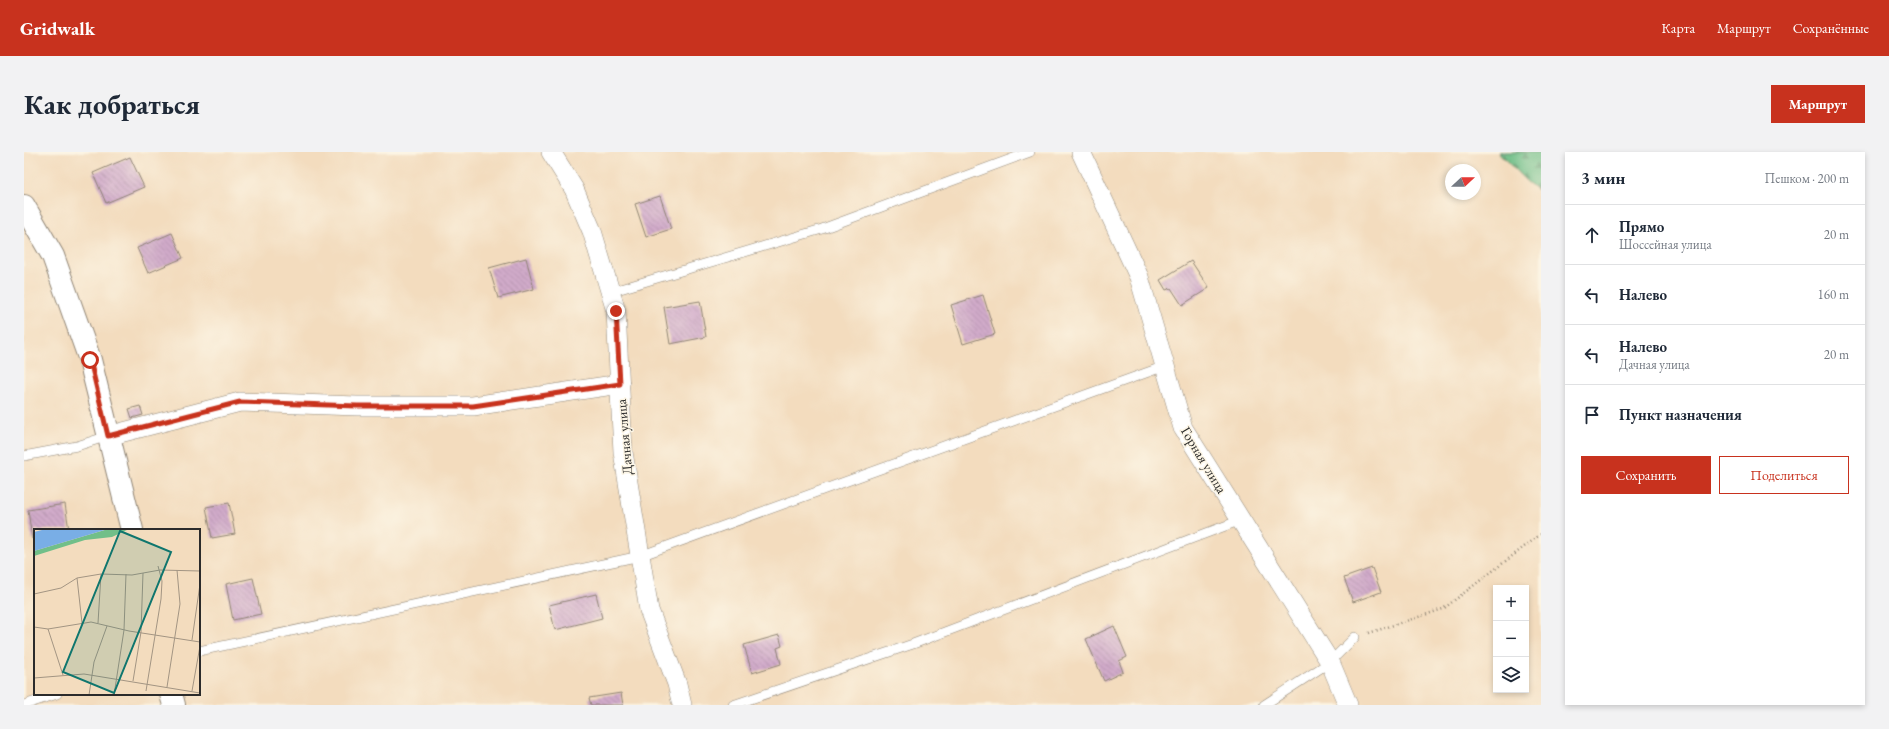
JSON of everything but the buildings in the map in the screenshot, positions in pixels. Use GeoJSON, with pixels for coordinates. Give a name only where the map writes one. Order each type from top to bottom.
{"type":"FeatureCollection","features":[{"type":"Feature","properties":{"kind":"street","name":"Дачная улица"},"geometry":{"type":"LineString","coordinates":[[551,152],[574,188],[592,231],[616,311],[623,452],[649,610],[677,684],[682,705]]}},
{"type":"Feature","properties":{"kind":"street","name":"Горная улица"},"geometry":{"type":"LineString","coordinates":[[1081,152],[1139,277],[1183,428],[1330,662],[1348,705]]}},
{"type":"Feature","properties":{"kind":"street"},"geometry":{"type":"LineString","coordinates":[[24,206],[53,256],[90,360],[132,529]]}},
{"type":"Feature","properties":{"kind":"street"},"geometry":{"type":"LineString","coordinates":[[108,436],[240,402],[357,406],[473,406],[620,384]]}},
{"type":"Feature","properties":{"kind":"street"},"geometry":{"type":"LineString","coordinates":[[171,695],[174,705]]}},
{"type":"Feature","properties":{"kind":"lane"},"geometry":{"type":"LineString","coordinates":[[610,292],[822,229],[1030,152]]}},
{"type":"Feature","properties":{"kind":"lane"},"geometry":{"type":"LineString","coordinates":[[200,651],[640,556],[1165,366]]}},
{"type":"Feature","properties":{"kind":"lane"},"geometry":{"type":"LineString","coordinates":[[24,456],[77,446],[108,436]]}},
{"type":"Feature","properties":{"kind":"lane"},"geometry":{"type":"LineString","coordinates":[[733,705],[913,644],[1241,520]]}},
{"type":"Feature","properties":{"kind":"lane"},"geometry":{"type":"LineString","coordinates":[[1264,705],[1330,662],[1355,637]]}},
{"type":"Feature","properties":{"kind":"lane"},"geometry":{"type":"LineString","coordinates":[[24,705],[54,695]]}},
{"type":"Feature","properties":{"kind":"path"},"geometry":{"type":"LineString","coordinates":[[1355,637],[1443,609],[1541,534]]}},
{"type":"Feature","properties":{"kind":"green space"},"geometry":{"type":"Polygon","coordinates":[[[1498,152],[1541,152],[1541,193],[1525,180],[1498,152]]]}},
{"type":"Feature","properties":{"kind":"route"},"geometry":{"type":"LineString","coordinates":[[90,360],[108,436],[240,402],[357,406],[473,406],[620,384],[616,311]]}}]}
